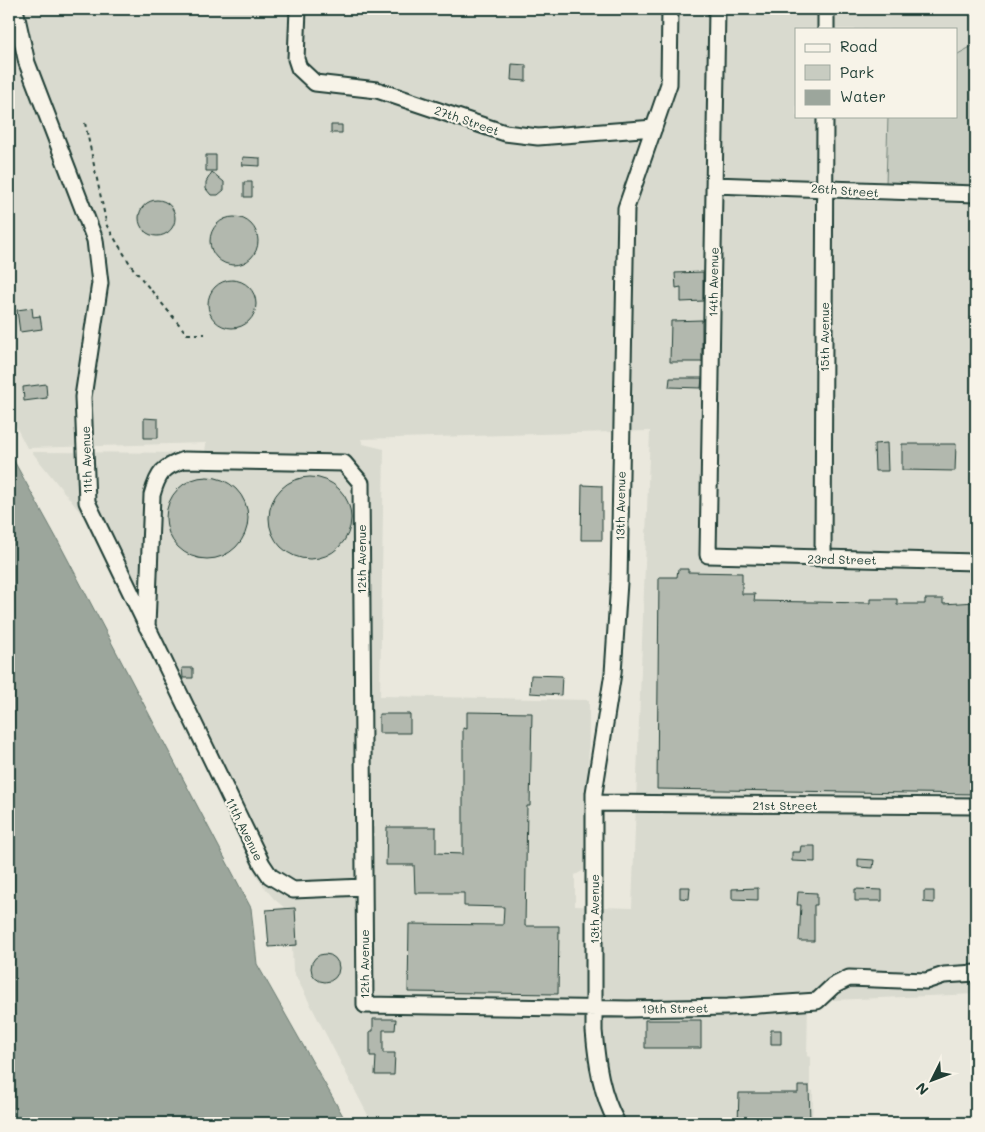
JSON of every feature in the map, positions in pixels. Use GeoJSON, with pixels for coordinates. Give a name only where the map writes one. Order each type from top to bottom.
{"type":"FeatureCollection","features":[{"type":"Feature","properties":{"kind":"lane","name":"11th Avenue"},"geometry":{"type":"LineString","coordinates":[[15,9],[27,63],[95,240],[100,283],[83,397],[88,502],[262,864],[270,876],[293,890],[364,887]]}},
{"type":"Feature","properties":{"kind":"lane","name":"27th Street"},"geometry":{"type":"LineString","coordinates":[[298,9],[296,59],[300,68],[315,84],[377,90],[505,133],[538,137],[654,128]]}},
{"type":"Feature","properties":{"kind":"lane","name":"13th Avenue"},"geometry":{"type":"LineString","coordinates":[[617,1123],[605,1097],[597,1068],[593,1008],[594,803],[613,673],[619,582],[626,208],[669,84],[670,9]]}},
{"type":"Feature","properties":{"kind":"lane","name":"14th Avenue"},"geometry":{"type":"LineString","coordinates":[[708,555],[718,9]]}},
{"type":"Feature","properties":{"kind":"lane"},"geometry":{"type":"LineString","coordinates":[[826,9],[826,28]]}},
{"type":"Feature","properties":{"kind":"lane","name":"15th Avenue"},"geometry":{"type":"LineString","coordinates":[[823,558],[825,118]]}},
{"type":"Feature","properties":{"kind":"lane","name":"26th Street"},"geometry":{"type":"LineString","coordinates":[[714,185],[825,187],[889,193],[976,194]]}},
{"type":"Feature","properties":{"kind":"lane","name":"12th Avenue"},"geometry":{"type":"LineString","coordinates":[[147,627],[152,494],[156,479],[168,466],[184,460],[344,463],[361,483],[365,1005]]}},
{"type":"Feature","properties":{"kind":"lane","name":"23rd Street"},"geometry":{"type":"LineString","coordinates":[[708,555],[976,562]]}},
{"type":"Feature","properties":{"kind":"lane","name":"21st Street"},"geometry":{"type":"LineString","coordinates":[[594,803],[976,806]]}},
{"type":"Feature","properties":{"kind":"lane","name":"19th Street"},"geometry":{"type":"LineString","coordinates":[[365,1005],[593,1008],[728,1007],[817,1001],[833,986],[849,978],[926,980],[944,975],[976,972]]}},
{"type":"Feature","properties":{"kind":"path"},"geometry":{"type":"LineString","coordinates":[[85,123],[107,226],[118,246],[187,334],[205,334]]}},
{"type":"Feature","properties":{"kind":"shaded area"},"geometry":{"type":"Polygon","coordinates":[[[9,9],[976,9],[976,994],[808,1001],[807,1056],[810,1057],[810,1090],[813,1091],[812,1123],[372,1123],[293,971],[292,946],[269,947],[266,910],[286,909],[274,899],[258,879],[88,522],[32,452],[205,453],[206,443],[27,448],[9,413],[9,9]],[[650,431],[361,439],[363,444],[384,449],[380,696],[589,700],[588,868],[575,875],[575,906],[632,908],[650,431]]]}},
{"type":"Feature","properties":{"kind":"shaded area"},"geometry":{"type":"Polygon","coordinates":[[[976,1115],[976,1123],[949,1123],[949,1116],[976,1115]]]}},
{"type":"Feature","properties":{"kind":"green space"},"geometry":{"type":"Polygon","coordinates":[[[976,44],[976,70],[973,74],[976,91],[976,187],[886,184],[888,118],[958,118],[958,54],[976,44]]]}},
{"type":"Feature","properties":{"kind":"water"},"geometry":{"type":"Polygon","coordinates":[[[9,452],[57,539],[251,908],[257,964],[347,1123],[9,1123],[9,452]]]}},
{"type":"Feature","properties":{"kind":"building"},"geometry":{"type":"Polygon","coordinates":[[[512,64],[526,65],[526,81],[511,80],[512,64]]]}},
{"type":"Feature","properties":{"kind":"building"},"geometry":{"type":"Polygon","coordinates":[[[331,125],[342,125],[342,133],[331,133],[331,125]]]}},
{"type":"Feature","properties":{"kind":"building"},"geometry":{"type":"Polygon","coordinates":[[[206,155],[216,155],[216,171],[206,171],[206,155]]]}},
{"type":"Feature","properties":{"kind":"building"},"geometry":{"type":"Polygon","coordinates":[[[243,157],[260,158],[260,166],[242,165],[243,157]]]}},
{"type":"Feature","properties":{"kind":"building"},"geometry":{"type":"Polygon","coordinates":[[[212,172],[224,182],[224,190],[218,195],[211,195],[206,189],[206,182],[212,172]]]}},
{"type":"Feature","properties":{"kind":"building"},"geometry":{"type":"Polygon","coordinates":[[[244,182],[252,182],[252,197],[244,197],[244,182]]]}},
{"type":"Feature","properties":{"kind":"building"},"geometry":{"type":"Polygon","coordinates":[[[157,200],[164,201],[170,205],[174,211],[174,225],[170,231],[164,235],[157,236],[150,235],[144,231],[140,225],[139,218],[140,211],[144,205],[150,201],[157,200]]]}},
{"type":"Feature","properties":{"kind":"building"},"geometry":{"type":"Polygon","coordinates":[[[234,217],[243,219],[251,224],[256,232],[258,241],[256,250],[251,258],[243,263],[234,265],[225,263],[217,258],[212,250],[210,241],[212,232],[217,224],[225,219],[234,217]]]}},
{"type":"Feature","properties":{"kind":"building"},"geometry":{"type":"Polygon","coordinates":[[[703,272],[703,301],[681,302],[681,287],[676,288],[675,273],[703,272]]]}},
{"type":"Feature","properties":{"kind":"building"},"geometry":{"type":"Polygon","coordinates":[[[232,280],[241,282],[249,287],[254,295],[256,304],[254,313],[249,321],[241,326],[232,328],[223,326],[215,321],[210,313],[208,304],[210,295],[215,287],[223,282],[232,280]]]}},
{"type":"Feature","properties":{"kind":"building"},"geometry":{"type":"Polygon","coordinates":[[[32,308],[33,317],[40,316],[42,329],[20,332],[17,310],[32,308]]]}},
{"type":"Feature","properties":{"kind":"building"},"geometry":{"type":"Polygon","coordinates":[[[702,320],[702,362],[670,362],[671,321],[702,320]]]}},
{"type":"Feature","properties":{"kind":"building"},"geometry":{"type":"Polygon","coordinates":[[[670,378],[702,378],[701,388],[669,387],[670,378]]]}},
{"type":"Feature","properties":{"kind":"building"},"geometry":{"type":"Polygon","coordinates":[[[46,384],[47,398],[24,401],[23,387],[46,384]]]}},
{"type":"Feature","properties":{"kind":"building"},"geometry":{"type":"Polygon","coordinates":[[[144,418],[158,419],[158,438],[144,438],[144,418]]]}},
{"type":"Feature","properties":{"kind":"building"},"geometry":{"type":"Polygon","coordinates":[[[887,443],[888,471],[875,471],[874,444],[887,443]]]}},
{"type":"Feature","properties":{"kind":"building"},"geometry":{"type":"Polygon","coordinates":[[[902,444],[956,444],[955,471],[902,470],[902,444]]]}},
{"type":"Feature","properties":{"kind":"building"},"geometry":{"type":"Polygon","coordinates":[[[207,477],[223,480],[236,489],[245,502],[248,518],[245,534],[236,547],[223,556],[207,559],[191,556],[178,547],[169,534],[166,518],[169,502],[178,489],[191,480],[207,477]]]}},
{"type":"Feature","properties":{"kind":"building"},"geometry":{"type":"Polygon","coordinates":[[[310,477],[326,480],[339,489],[348,502],[351,518],[348,534],[339,547],[326,556],[310,559],[294,556],[281,547],[272,534],[269,518],[272,502],[281,489],[294,480],[310,477]]]}},
{"type":"Feature","properties":{"kind":"building"},"geometry":{"type":"Polygon","coordinates":[[[582,485],[602,486],[602,540],[581,540],[582,485]]]}},
{"type":"Feature","properties":{"kind":"building"},"geometry":{"type":"Polygon","coordinates":[[[678,569],[688,569],[688,572],[742,573],[742,594],[755,594],[754,601],[870,603],[870,599],[897,599],[897,604],[925,604],[925,599],[943,599],[943,604],[976,602],[976,794],[657,789],[659,577],[677,577],[678,569]]]}},
{"type":"Feature","properties":{"kind":"building"},"geometry":{"type":"Polygon","coordinates":[[[182,668],[193,668],[193,678],[183,678],[182,668]]]}},
{"type":"Feature","properties":{"kind":"building"},"geometry":{"type":"Polygon","coordinates":[[[531,675],[562,676],[561,695],[530,693],[531,675]]]}},
{"type":"Feature","properties":{"kind":"building"},"geometry":{"type":"Polygon","coordinates":[[[467,712],[532,713],[530,806],[527,806],[525,926],[559,926],[558,994],[408,992],[409,924],[503,925],[504,907],[464,906],[464,893],[415,893],[414,865],[386,865],[387,827],[436,827],[436,853],[463,854],[463,728],[467,729],[467,712]]]}},
{"type":"Feature","properties":{"kind":"building"},"geometry":{"type":"Polygon","coordinates":[[[379,714],[410,714],[410,733],[379,733],[379,714]]]}},
{"type":"Feature","properties":{"kind":"building"},"geometry":{"type":"Polygon","coordinates":[[[801,846],[815,846],[815,862],[792,861],[792,852],[800,852],[801,846]]]}},
{"type":"Feature","properties":{"kind":"building"},"geometry":{"type":"Polygon","coordinates":[[[858,859],[874,860],[873,868],[858,867],[858,859]]]}},
{"type":"Feature","properties":{"kind":"building"},"geometry":{"type":"Polygon","coordinates":[[[680,887],[690,887],[689,899],[680,898],[680,887]]]}},
{"type":"Feature","properties":{"kind":"building"},"geometry":{"type":"Polygon","coordinates":[[[758,888],[758,900],[732,899],[732,889],[758,888]]]}},
{"type":"Feature","properties":{"kind":"building"},"geometry":{"type":"Polygon","coordinates":[[[855,889],[882,890],[882,901],[855,901],[855,889]]]}},
{"type":"Feature","properties":{"kind":"building"},"geometry":{"type":"Polygon","coordinates":[[[924,891],[934,891],[934,903],[924,902],[924,891]]]}},
{"type":"Feature","properties":{"kind":"building"},"geometry":{"type":"Polygon","coordinates":[[[798,892],[817,893],[817,905],[814,905],[814,941],[799,941],[801,905],[797,905],[798,892]]]}},
{"type":"Feature","properties":{"kind":"building"},"geometry":{"type":"Polygon","coordinates":[[[295,908],[297,945],[269,947],[266,910],[295,908]]]}},
{"type":"Feature","properties":{"kind":"building"},"geometry":{"type":"Polygon","coordinates":[[[325,954],[335,958],[339,968],[335,978],[325,982],[315,978],[311,968],[315,958],[325,954]]]}},
{"type":"Feature","properties":{"kind":"building"},"geometry":{"type":"Polygon","coordinates":[[[373,1019],[396,1019],[395,1030],[383,1030],[383,1053],[395,1053],[394,1075],[375,1075],[376,1056],[370,1056],[370,1031],[373,1031],[373,1019]]]}},
{"type":"Feature","properties":{"kind":"building"},"geometry":{"type":"Polygon","coordinates":[[[645,1020],[701,1020],[701,1048],[645,1048],[645,1020]]]}},
{"type":"Feature","properties":{"kind":"building"},"geometry":{"type":"Polygon","coordinates":[[[771,1030],[781,1030],[781,1044],[771,1044],[771,1030]]]}},
{"type":"Feature","properties":{"kind":"building"},"geometry":{"type":"Polygon","coordinates":[[[798,1086],[809,1086],[810,1123],[738,1123],[739,1093],[798,1093],[798,1086]]]}}]}
